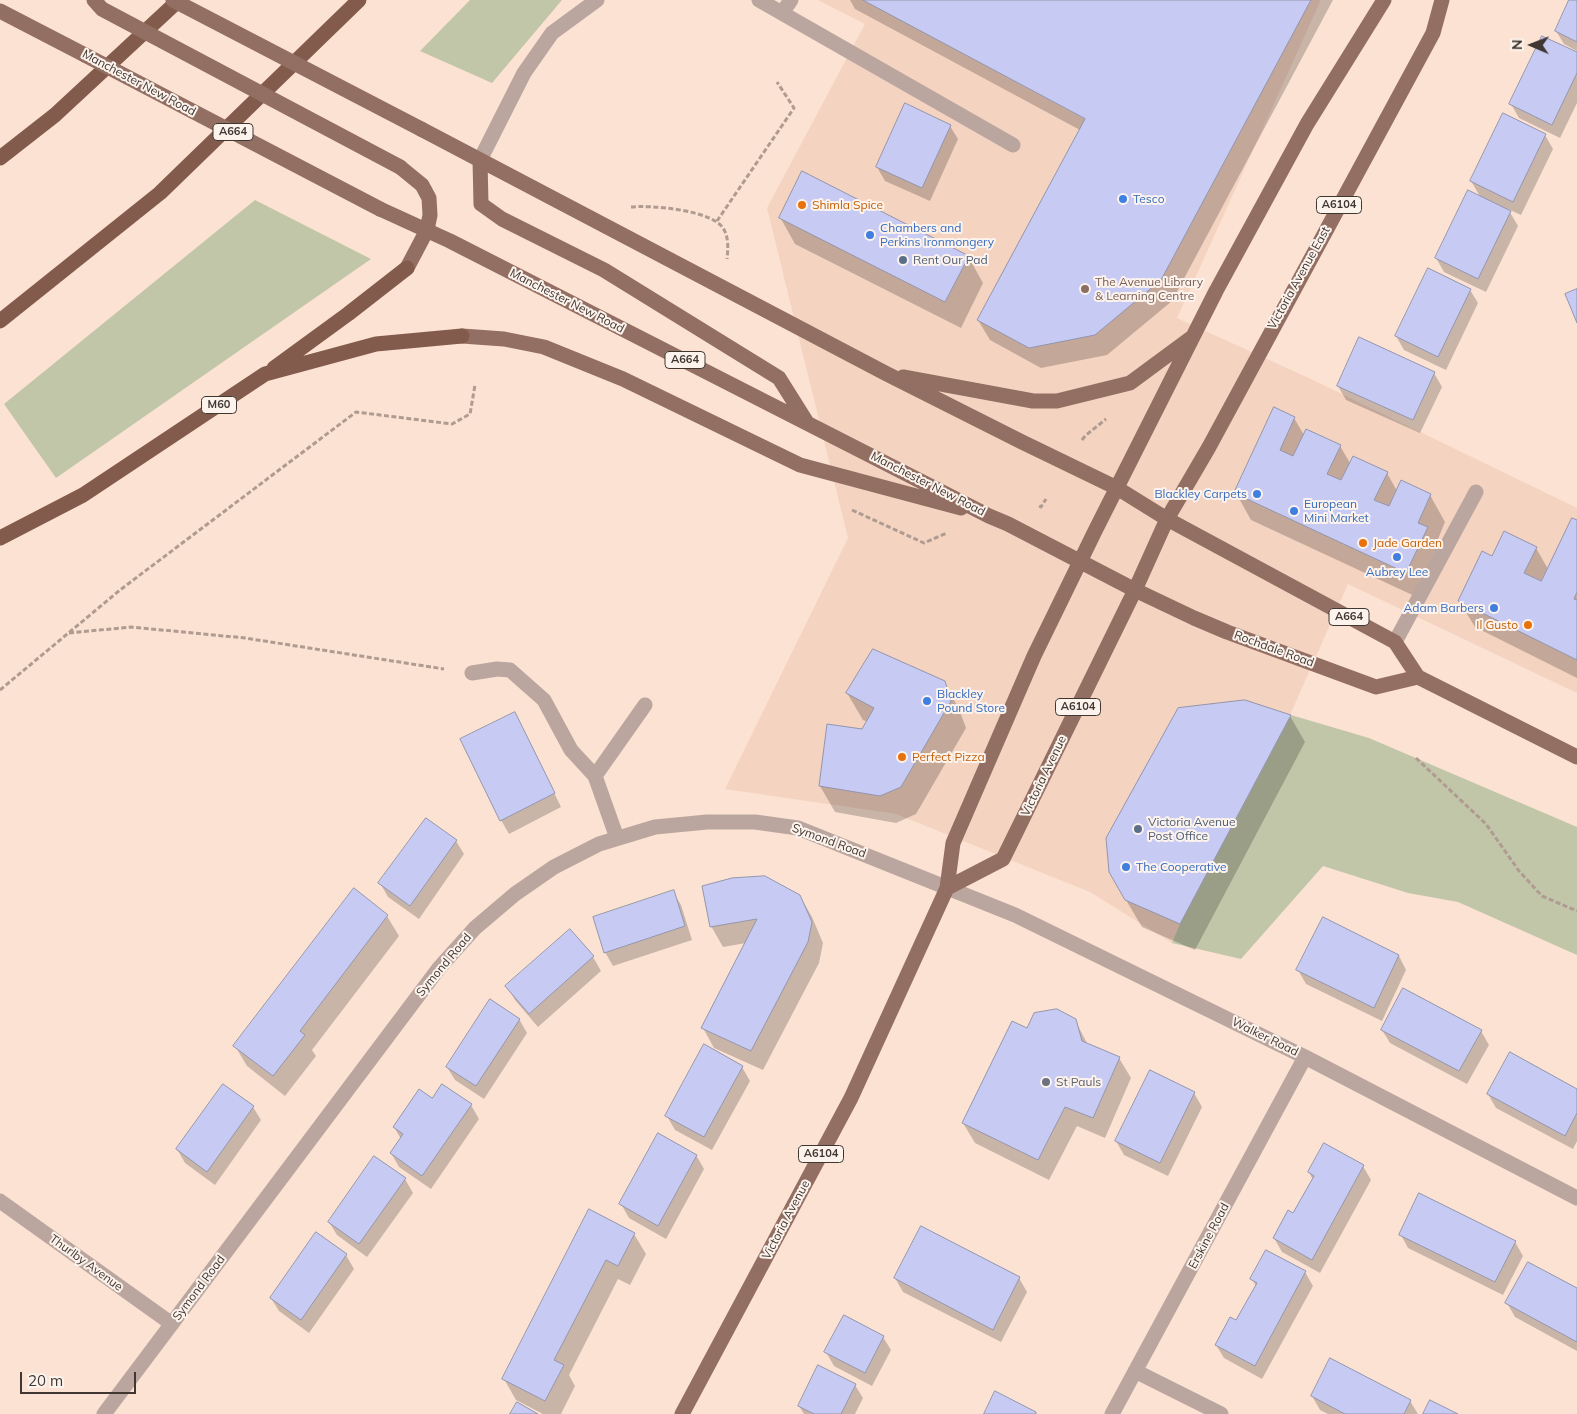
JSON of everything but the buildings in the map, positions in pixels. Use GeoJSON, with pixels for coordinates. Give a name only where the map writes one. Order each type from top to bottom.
{"type":"FeatureCollection","features":[{"type":"Feature","properties":{"kind":"highway"},"geometry":{"type":"LineString","coordinates":[[0,158],[55,115],[179,0]]}},
{"type":"Feature","properties":{"kind":"highway"},"geometry":{"type":"LineString","coordinates":[[0,321],[160,193],[359,0]]}},
{"type":"Feature","properties":{"kind":"highway","name":"M60"},"geometry":{"type":"LineString","coordinates":[[0,538],[83,495],[265,374],[348,314],[407,268]]}},
{"type":"Feature","properties":{"kind":"highway","name":"M60"},"geometry":{"type":"LineString","coordinates":[[265,374],[376,344],[462,336]]}},
{"type":"Feature","properties":{"kind":"main road"},"geometry":{"type":"LineString","coordinates":[[94,0],[102,9],[400,167],[422,185],[429,198],[430,215],[427,230],[407,268]]}},
{"type":"Feature","properties":{"kind":"main road","name":"A664"},"geometry":{"type":"LineString","coordinates":[[173,0],[887,374],[1117,488],[1167,519],[1395,642],[1418,678]]}},
{"type":"Feature","properties":{"kind":"main road","name":"A6104"},"geometry":{"type":"LineString","coordinates":[[1117,488],[1216,291],[1307,124],[1384,0]]}},
{"type":"Feature","properties":{"kind":"main road","name":"Victoria Avenue East"},"geometry":{"type":"LineString","coordinates":[[1151,554],[1167,519],[1433,33],[1442,0]]}},
{"type":"Feature","properties":{"kind":"main road","name":"Manchester New Road"},"geometry":{"type":"LineString","coordinates":[[0,11],[380,209],[427,230],[806,421],[1135,590]]}},
{"type":"Feature","properties":{"kind":"main road"},"geometry":{"type":"LineString","coordinates":[[480,160],[482,204],[502,219],[604,270],[779,378],[806,421]]}},
{"type":"Feature","properties":{"kind":"main road"},"geometry":{"type":"LineString","coordinates":[[462,336],[504,340],[544,347],[623,378],[800,465],[989,516]]}},
{"type":"Feature","properties":{"kind":"main road"},"geometry":{"type":"LineString","coordinates":[[887,374],[1033,401],[1057,401],[1130,383],[1194,336]]}},
{"type":"Feature","properties":{"kind":"main road","name":"Victoria Avenue"},"geometry":{"type":"LineString","coordinates":[[682,1414],[851,1098],[947,888],[953,843],[1034,656],[1094,531],[1117,488]]}},
{"type":"Feature","properties":{"kind":"main road","name":"Victoria Avenue"},"geometry":{"type":"LineString","coordinates":[[947,888],[1003,859],[1151,554]]}},
{"type":"Feature","properties":{"kind":"main road","name":"Rochdale Road"},"geometry":{"type":"LineString","coordinates":[[1135,590],[1194,618],[1376,687],[1418,678]]}},
{"type":"Feature","properties":{"kind":"main road"},"geometry":{"type":"LineString","coordinates":[[1418,678],[1577,757]]}},
{"type":"Feature","properties":{"kind":"street"},"geometry":{"type":"LineString","coordinates":[[480,160],[524,73],[552,32],[597,0]]}},
{"type":"Feature","properties":{"kind":"street"},"geometry":{"type":"LineString","coordinates":[[759,0],[1013,145]]}},
{"type":"Feature","properties":{"kind":"street"},"geometry":{"type":"LineString","coordinates":[[782,13],[792,0]]}},
{"type":"Feature","properties":{"kind":"street"},"geometry":{"type":"LineString","coordinates":[[1395,642],[1476,492]]}},
{"type":"Feature","properties":{"kind":"street"},"geometry":{"type":"LineString","coordinates":[[472,673],[497,669],[510,670],[544,700],[571,750],[595,776],[617,838]]}},
{"type":"Feature","properties":{"kind":"street"},"geometry":{"type":"LineString","coordinates":[[595,776],[645,705]]}},
{"type":"Feature","properties":{"kind":"street","name":"Symond Road"},"geometry":{"type":"LineString","coordinates":[[104,1414],[439,968],[475,928],[515,894],[554,867],[599,844],[655,827],[707,822],[754,822],[798,828],[947,888]]}},
{"type":"Feature","properties":{"kind":"street","name":"Walker Road"},"geometry":{"type":"LineString","coordinates":[[947,888],[1015,915],[1305,1057],[1577,1198]]}},
{"type":"Feature","properties":{"kind":"street","name":"Erskine Road"},"geometry":{"type":"LineString","coordinates":[[1112,1414],[1305,1057]]}},
{"type":"Feature","properties":{"kind":"street","name":"Thurlby Avenue"},"geometry":{"type":"LineString","coordinates":[[0,1202],[172,1324]]}},
{"type":"Feature","properties":{"kind":"street"},"geometry":{"type":"LineString","coordinates":[[1136,1371],[1221,1414]]}},
{"type":"Feature","properties":{"kind":"path"},"geometry":{"type":"LineString","coordinates":[[716,222],[794,108],[777,82]]}},
{"type":"Feature","properties":{"kind":"path"},"geometry":{"type":"LineString","coordinates":[[629,207],[656,207],[702,215],[716,222],[724,229],[728,247],[724,288]]}},
{"type":"Feature","properties":{"kind":"path"},"geometry":{"type":"LineString","coordinates":[[0,690],[120,590],[356,412],[452,424],[470,414],[475,385]]}},
{"type":"Feature","properties":{"kind":"path"},"geometry":{"type":"LineString","coordinates":[[1082,440],[1113,413]]}},
{"type":"Feature","properties":{"kind":"path"},"geometry":{"type":"LineString","coordinates":[[1041,507],[1046,499]]}},
{"type":"Feature","properties":{"kind":"path"},"geometry":{"type":"LineString","coordinates":[[68,634],[131,626],[245,638],[472,673]]}},
{"type":"Feature","properties":{"kind":"path"},"geometry":{"type":"LineString","coordinates":[[1416,758],[1486,824],[1519,872],[1542,896],[1577,911]]}},
{"type":"Feature","properties":{"kind":"shaded area"},"geometry":{"type":"Polygon","coordinates":[[[818,0],[1321,0],[1177,318],[1313,380],[1577,508],[1577,693],[1348,584],[1290,715],[1172,943],[1090,892],[896,814],[725,789],[848,538],[767,208],[865,24],[818,0]]]}},
{"type":"Feature","properties":{"kind":"green space"},"geometry":{"type":"Polygon","coordinates":[[[470,0],[562,0],[492,83],[420,51],[470,0]]]}},
{"type":"Feature","properties":{"kind":"green space"},"geometry":{"type":"Polygon","coordinates":[[[255,200],[371,259],[56,478],[4,404],[255,200]]]}},
{"type":"Feature","properties":{"kind":"green space"},"geometry":{"type":"Polygon","coordinates":[[[1291,715],[1369,738],[1577,827],[1577,955],[1458,902],[1408,893],[1323,866],[1241,959],[1172,943],[1180,924],[1291,715]]]}},
{"type":"Feature","properties":{"kind":"place","name":"Tesco"},"geometry":{"type":"Point","coordinates":[1123,199]}},
{"type":"Feature","properties":{"kind":"place","name":"Shimla Spice"},"geometry":{"type":"Point","coordinates":[802,205]}},
{"type":"Feature","properties":{"kind":"place","name":"Chambers and Perkins Ironmongery"},"geometry":{"type":"Point","coordinates":[870,235]}},
{"type":"Feature","properties":{"kind":"place","name":"Rent Our Pad"},"geometry":{"type":"Point","coordinates":[903,260]}},
{"type":"Feature","properties":{"kind":"place","name":"The Avenue Library & Learning Centre"},"geometry":{"type":"Point","coordinates":[1085,289]}},
{"type":"Feature","properties":{"kind":"place","name":"Blackley Carpets"},"geometry":{"type":"Point","coordinates":[1257,494]}},
{"type":"Feature","properties":{"kind":"place","name":"European Mini Market"},"geometry":{"type":"Point","coordinates":[1294,511]}},
{"type":"Feature","properties":{"kind":"place","name":"Jade Garden"},"geometry":{"type":"Point","coordinates":[1363,543]}},
{"type":"Feature","properties":{"kind":"place","name":"Aubrey Lee"},"geometry":{"type":"Point","coordinates":[1397,557]}},
{"type":"Feature","properties":{"kind":"place","name":"Adam Barbers"},"geometry":{"type":"Point","coordinates":[1494,608]}},
{"type":"Feature","properties":{"kind":"place","name":"Il Gusto"},"geometry":{"type":"Point","coordinates":[1528,625]}},
{"type":"Feature","properties":{"kind":"place","name":"Blackley Pound Store"},"geometry":{"type":"Point","coordinates":[927,701]}},
{"type":"Feature","properties":{"kind":"place","name":"Perfect Pizza"},"geometry":{"type":"Point","coordinates":[902,757]}},
{"type":"Feature","properties":{"kind":"place","name":"Victoria Avenue Post Office"},"geometry":{"type":"Point","coordinates":[1138,829]}},
{"type":"Feature","properties":{"kind":"place","name":"The Cooperative"},"geometry":{"type":"Point","coordinates":[1126,867]}},
{"type":"Feature","properties":{"kind":"place","name":"St Pauls"},"geometry":{"type":"Point","coordinates":[1046,1082]}}]}
